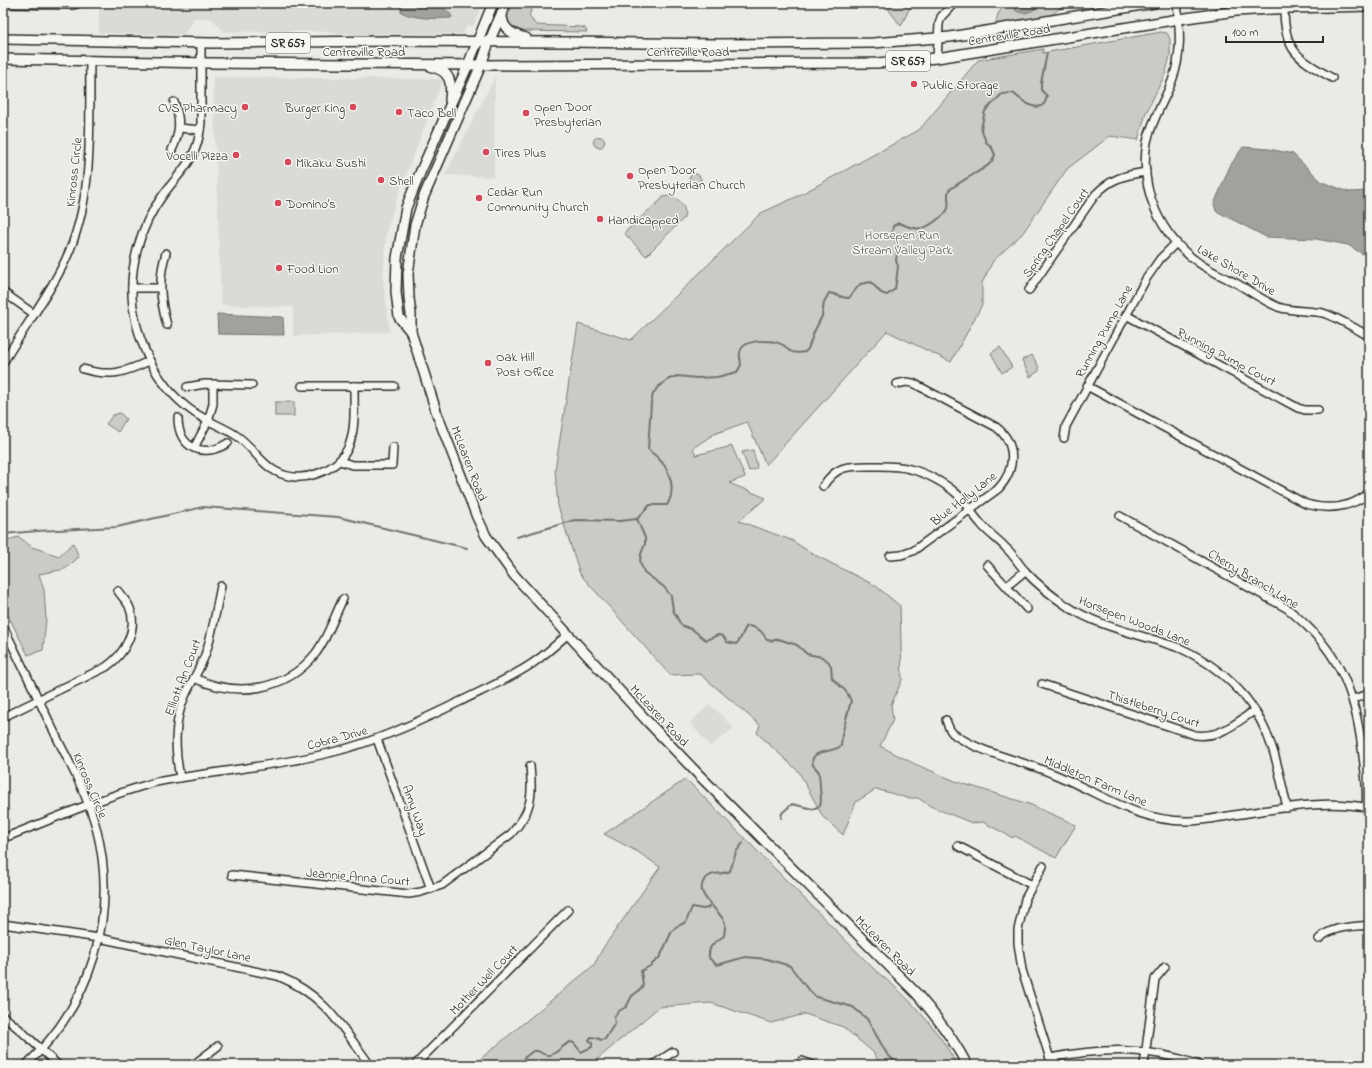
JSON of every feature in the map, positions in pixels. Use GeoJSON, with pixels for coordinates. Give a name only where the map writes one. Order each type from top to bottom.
{"type":"FeatureCollection","features":[{"type":"Feature","properties":{"kind":"main road","name":"McLearen Road"},"geometry":{"type":"LineString","coordinates":[[493,3],[478,42],[412,191],[403,222],[397,258],[396,292],[399,316],[410,332],[456,464],[481,527],[514,575],[676,751],[917,994],[944,1028],[967,1065]]}},
{"type":"Feature","properties":{"kind":"main road","name":"Centreville Road"},"geometry":{"type":"LineString","coordinates":[[3,39],[201,43],[873,43],[938,38],[1154,3]]}},
{"type":"Feature","properties":{"kind":"main road","name":"McLearen Road"},"geometry":{"type":"LineString","coordinates":[[410,332],[411,314],[408,274],[409,260],[419,212],[431,178],[482,65],[489,42],[504,6]]}},
{"type":"Feature","properties":{"kind":"main road"},"geometry":{"type":"LineString","coordinates":[[504,6],[502,18],[507,30],[515,35],[541,42]]}},
{"type":"Feature","properties":{"kind":"main road","name":"Centreville Road"},"geometry":{"type":"LineString","coordinates":[[3,59],[423,65],[844,64],[937,58],[1179,19],[1236,12],[1284,8],[1369,6]]}},
{"type":"Feature","properties":{"kind":"main road"},"geometry":{"type":"LineString","coordinates":[[423,65],[438,68],[449,78],[451,92],[446,115]]}},
{"type":"Feature","properties":{"kind":"street"},"geometry":{"type":"LineString","coordinates":[[3,4],[79,3]]}},
{"type":"Feature","properties":{"kind":"street"},"geometry":{"type":"LineString","coordinates":[[937,58],[939,24],[942,17],[954,3]]}},
{"type":"Feature","properties":{"kind":"street","name":"Lake Shore Drive"},"geometry":{"type":"LineString","coordinates":[[1177,3],[1180,38],[1178,62],[1172,81],[1152,123],[1146,148],[1147,185],[1155,211],[1176,243],[1199,263],[1277,306],[1297,311],[1331,316],[1369,336]]}},
{"type":"Feature","properties":{"kind":"street"},"geometry":{"type":"LineString","coordinates":[[1284,8],[1285,32],[1293,51],[1302,60],[1332,78]]}},
{"type":"Feature","properties":{"kind":"street"},"geometry":{"type":"LineString","coordinates":[[201,43],[200,130],[197,146],[190,163],[162,196],[146,224],[136,255],[132,288],[135,320],[149,361],[160,378],[180,402],[196,414],[238,436],[246,442],[267,466],[289,476],[297,477],[312,475],[328,469],[340,461],[352,437],[354,428],[354,386]]}},
{"type":"Feature","properties":{"kind":"street","name":"Kinross Circle"},"geometry":{"type":"LineString","coordinates":[[3,363],[58,276],[66,260],[76,232],[84,202],[89,155],[90,60]]}},
{"type":"Feature","properties":{"kind":"street"},"geometry":{"type":"LineString","coordinates":[[172,150],[179,128],[178,115],[174,102]]}},
{"type":"Feature","properties":{"kind":"street"},"geometry":{"type":"LineString","coordinates":[[179,128],[200,130]]}},
{"type":"Feature","properties":{"kind":"street","name":"Spring Chapel Court"},"geometry":{"type":"LineString","coordinates":[[1029,290],[1100,189],[1117,178],[1130,174],[1146,172]]}},
{"type":"Feature","properties":{"kind":"street","name":"Running Pump Lane"},"geometry":{"type":"LineString","coordinates":[[1064,438],[1066,426],[1151,271],[1176,243]]}},
{"type":"Feature","properties":{"kind":"street"},"geometry":{"type":"LineString","coordinates":[[166,253],[160,288],[167,325]]}},
{"type":"Feature","properties":{"kind":"street"},"geometry":{"type":"LineString","coordinates":[[132,288],[160,288]]}},
{"type":"Feature","properties":{"kind":"street"},"geometry":{"type":"LineString","coordinates":[[3,292],[34,314]]}},
{"type":"Feature","properties":{"kind":"street","name":"Running Pump Court"},"geometry":{"type":"LineString","coordinates":[[1126,315],[1298,408],[1305,410],[1318,410]]}},
{"type":"Feature","properties":{"kind":"street"},"geometry":{"type":"LineString","coordinates":[[82,369],[98,374],[116,373],[132,369],[149,361]]}},
{"type":"Feature","properties":{"kind":"street","name":"Blue Holly Lane"},"geometry":{"type":"LineString","coordinates":[[890,556],[901,555],[913,551],[998,489],[1007,478],[1012,463],[1012,454],[1008,440],[1001,430],[913,383],[906,382],[897,384]]}},
{"type":"Feature","properties":{"kind":"street"},"geometry":{"type":"LineString","coordinates":[[187,387],[199,384],[252,384]]}},
{"type":"Feature","properties":{"kind":"street"},"geometry":{"type":"LineString","coordinates":[[194,448],[208,421],[213,405],[213,384]]}},
{"type":"Feature","properties":{"kind":"street"},"geometry":{"type":"LineString","coordinates":[[302,386],[394,386]]}},
{"type":"Feature","properties":{"kind":"street"},"geometry":{"type":"LineString","coordinates":[[1087,386],[1306,504],[1326,508],[1342,506],[1358,500],[1369,493]]}},
{"type":"Feature","properties":{"kind":"street"},"geometry":{"type":"LineString","coordinates":[[178,418],[179,428],[184,439],[194,448],[208,451],[216,450],[228,443]]}},
{"type":"Feature","properties":{"kind":"street"},"geometry":{"type":"LineString","coordinates":[[340,461],[352,465],[392,465],[393,447]]}},
{"type":"Feature","properties":{"kind":"street","name":"Horsepen Woods Lane"},"geometry":{"type":"LineString","coordinates":[[823,486],[830,476],[840,469],[850,467],[892,466],[909,469],[941,483],[957,494],[982,525],[1007,548],[1025,571],[1044,590],[1068,607],[1104,624],[1182,649],[1203,660],[1223,675],[1245,698],[1260,721],[1271,744],[1280,770],[1287,808]]}},
{"type":"Feature","properties":{"kind":"street","name":"Cherry Branch Lane"},"geometry":{"type":"LineString","coordinates":[[1120,516],[1288,609],[1309,627],[1326,648],[1343,674],[1353,698],[1360,726],[1368,808]]}},
{"type":"Feature","properties":{"kind":"street"},"geometry":{"type":"LineString","coordinates":[[987,565],[1027,608]]}},
{"type":"Feature","properties":{"kind":"street"},"geometry":{"type":"LineString","coordinates":[[1007,586],[1025,571]]}},
{"type":"Feature","properties":{"kind":"street","name":"Elliott An Court"},"geometry":{"type":"LineString","coordinates":[[180,778],[176,749],[177,721],[185,696],[205,655],[221,586]]}},
{"type":"Feature","properties":{"kind":"street"},"geometry":{"type":"LineString","coordinates":[[3,717],[106,667],[120,655],[129,639],[132,620],[129,606],[118,591]]}},
{"type":"Feature","properties":{"kind":"street"},"geometry":{"type":"LineString","coordinates":[[194,678],[216,687],[241,690],[266,686],[289,677],[316,653],[326,637],[343,598]]}},
{"type":"Feature","properties":{"kind":"street","name":"Kinross Circle"},"geometry":{"type":"LineString","coordinates":[[4,629],[89,805],[103,862],[104,902],[99,938],[90,969],[74,1005],[54,1035],[42,1050],[26,1065]]}},
{"type":"Feature","properties":{"kind":"street","name":"Cobra Drive"},"geometry":{"type":"LineString","coordinates":[[9,836],[138,787],[156,782],[302,759],[330,753],[378,739],[514,674],[546,654],[568,634]]}},
{"type":"Feature","properties":{"kind":"street","name":"Thistleberry Court"},"geometry":{"type":"LineString","coordinates":[[1042,684],[1195,735],[1206,736],[1217,734],[1254,711]]}},
{"type":"Feature","properties":{"kind":"street"},"geometry":{"type":"LineString","coordinates":[[1353,698],[1369,694]]}},
{"type":"Feature","properties":{"kind":"street","name":"Middleton Farm Lane"},"geometry":{"type":"LineString","coordinates":[[946,720],[949,728],[954,734],[976,746],[1051,772],[1133,812],[1156,818],[1189,821],[1287,808],[1322,805],[1368,808]]}},
{"type":"Feature","properties":{"kind":"street","name":"Amy Way"},"geometry":{"type":"LineString","coordinates":[[378,739],[431,889]]}},
{"type":"Feature","properties":{"kind":"street","name":"Jeannie Anna Court"},"geometry":{"type":"LineString","coordinates":[[232,875],[409,894],[431,889],[448,881],[511,834],[518,826],[524,818],[531,798],[532,788],[530,766]]}},
{"type":"Feature","properties":{"kind":"street"},"geometry":{"type":"LineString","coordinates":[[958,846],[1032,885]]}},
{"type":"Feature","properties":{"kind":"street"},"geometry":{"type":"LineString","coordinates":[[1043,866],[1025,899],[1018,930],[1022,970],[1051,1062],[1101,1050],[1161,1054],[1199,1065]]}},
{"type":"Feature","properties":{"kind":"street","name":"Mother Well Court"},"geometry":{"type":"LineString","coordinates":[[415,1065],[568,910]]}},
{"type":"Feature","properties":{"kind":"street","name":"Glen Taylor Lane"},"geometry":{"type":"LineString","coordinates":[[3,924],[99,938],[264,972],[290,981],[314,996],[325,1006],[370,1065]]}},
{"type":"Feature","properties":{"kind":"street"},"geometry":{"type":"LineString","coordinates":[[1318,939],[1325,933],[1335,928],[1369,925]]}},
{"type":"Feature","properties":{"kind":"street"},"geometry":{"type":"LineString","coordinates":[[1144,1065],[1155,979],[1165,967]]}},
{"type":"Feature","properties":{"kind":"street"},"geometry":{"type":"LineString","coordinates":[[3,1016],[58,1065]]}},
{"type":"Feature","properties":{"kind":"street"},"geometry":{"type":"LineString","coordinates":[[193,1065],[218,1046]]}},
{"type":"Feature","properties":{"kind":"street"},"geometry":{"type":"LineString","coordinates":[[653,1065],[673,1052]]}},
{"type":"Feature","properties":{"kind":"street"},"geometry":{"type":"LineString","coordinates":[[802,1061],[813,1065]]}},
{"type":"Feature","properties":{"kind":"shaded area"},"geometry":{"type":"Polygon","coordinates":[[[99,3],[483,3],[473,26],[467,26],[463,34],[356,34],[312,31],[224,32],[211,18],[194,18],[183,35],[99,33],[99,3]]]}},
{"type":"Feature","properties":{"kind":"shaded area"},"geometry":{"type":"Polygon","coordinates":[[[401,3],[437,5],[448,12],[452,17],[432,18],[413,16],[401,12],[401,3]]]}},
{"type":"Feature","properties":{"kind":"shaded area"},"geometry":{"type":"Polygon","coordinates":[[[1017,3],[1041,3],[1030,12],[1022,13],[1015,10],[1017,3]]]}},
{"type":"Feature","properties":{"kind":"shaded area"},"geometry":{"type":"Polygon","coordinates":[[[213,77],[443,79],[395,203],[386,234],[383,280],[390,332],[293,336],[293,307],[221,305],[213,77]]]}},
{"type":"Feature","properties":{"kind":"shaded area"},"geometry":{"type":"Polygon","coordinates":[[[495,77],[494,177],[445,175],[495,77]]]}},
{"type":"Feature","properties":{"kind":"shaded area"},"geometry":{"type":"Polygon","coordinates":[[[1243,147],[1269,149],[1293,154],[1322,182],[1349,192],[1369,191],[1369,258],[1348,245],[1316,239],[1266,237],[1216,211],[1214,204],[1230,166],[1243,147]]]}},
{"type":"Feature","properties":{"kind":"shaded area"},"geometry":{"type":"Polygon","coordinates":[[[217,314],[283,317],[284,335],[218,334],[217,314]]]}},
{"type":"Feature","properties":{"kind":"shaded area"},"geometry":{"type":"Polygon","coordinates":[[[710,704],[734,728],[710,746],[690,723],[710,704]]]}},
{"type":"Feature","properties":{"kind":"green space"},"geometry":{"type":"Polygon","coordinates":[[[513,3],[534,3],[529,16],[536,25],[581,27],[585,28],[587,32],[518,31],[510,26],[508,22],[508,16],[513,3]]]}},
{"type":"Feature","properties":{"kind":"green space"},"geometry":{"type":"Polygon","coordinates":[[[889,3],[912,3],[901,26],[889,10],[889,3]]]}},
{"type":"Feature","properties":{"kind":"green space"},"geometry":{"type":"Polygon","coordinates":[[[1005,3],[1074,3],[1072,6],[1059,9],[1049,17],[995,26],[998,14],[1005,3]]]}},
{"type":"Feature","properties":{"kind":"green space","name":"Horsepen Run Stream Valley Park"},"geometry":{"type":"Polygon","coordinates":[[[1161,32],[1167,33],[1170,39],[1170,56],[1166,72],[1146,113],[1138,140],[1110,136],[1067,169],[1022,234],[993,261],[982,283],[982,305],[951,362],[887,331],[766,465],[747,422],[714,434],[693,448],[696,455],[732,446],[745,477],[729,483],[766,498],[739,521],[791,540],[813,554],[876,586],[900,606],[902,680],[891,705],[893,720],[880,746],[915,764],[955,781],[1029,804],[1076,825],[1056,858],[1015,836],[1013,838],[983,822],[972,823],[932,807],[918,798],[907,798],[876,789],[856,802],[843,835],[823,817],[799,772],[757,733],[760,725],[700,674],[670,675],[580,574],[558,506],[555,470],[578,324],[631,340],[761,213],[796,197],[919,130],[978,60],[1043,49],[1043,53],[1161,32]]]}},
{"type":"Feature","properties":{"kind":"green space"},"geometry":{"type":"Polygon","coordinates":[[[599,136],[603,138],[605,142],[603,146],[599,148],[595,146],[593,142],[595,138],[599,136]]]}},
{"type":"Feature","properties":{"kind":"green space"},"geometry":{"type":"Polygon","coordinates":[[[693,174],[697,174],[701,180],[697,186],[693,186],[689,182],[689,178],[693,174]]]}},
{"type":"Feature","properties":{"kind":"green space"},"geometry":{"type":"Polygon","coordinates":[[[669,196],[682,204],[685,214],[684,218],[646,256],[624,233],[663,197],[669,196]]]}},
{"type":"Feature","properties":{"kind":"green space"},"geometry":{"type":"Polygon","coordinates":[[[1000,347],[1012,367],[1002,373],[991,353],[1000,347]]]}},
{"type":"Feature","properties":{"kind":"green space"},"geometry":{"type":"Polygon","coordinates":[[[1032,355],[1039,367],[1039,371],[1030,377],[1022,360],[1032,355]]]}},
{"type":"Feature","properties":{"kind":"green space"},"geometry":{"type":"Polygon","coordinates":[[[275,402],[294,402],[294,416],[275,416],[275,402]]]}},
{"type":"Feature","properties":{"kind":"green space"},"geometry":{"type":"Polygon","coordinates":[[[120,413],[126,419],[118,432],[106,424],[113,415],[120,413]]]}},
{"type":"Feature","properties":{"kind":"green space"},"geometry":{"type":"Polygon","coordinates":[[[753,450],[757,466],[756,469],[749,471],[742,452],[753,450]]]}},
{"type":"Feature","properties":{"kind":"green space"},"geometry":{"type":"Polygon","coordinates":[[[19,537],[32,547],[59,556],[73,543],[79,557],[65,569],[39,574],[44,590],[46,619],[43,650],[28,655],[3,605],[3,541],[19,537]]]}},
{"type":"Feature","properties":{"kind":"green space"},"geometry":{"type":"Polygon","coordinates":[[[686,779],[876,971],[911,1002],[941,1039],[957,1065],[881,1065],[873,1052],[843,1027],[805,1014],[771,1023],[711,1003],[659,1007],[595,1061],[588,1065],[473,1065],[594,965],[603,948],[660,867],[638,852],[604,834],[686,779]]]}},
{"type":"Feature","properties":{"kind":"waterway"},"geometry":{"type":"LineString","coordinates":[[1060,8],[1063,3]]}},
{"type":"Feature","properties":{"kind":"waterway"},"geometry":{"type":"LineString","coordinates":[[781,818],[782,813],[792,804],[813,809],[820,806],[819,772],[813,765],[812,760],[814,756],[822,752],[841,746],[842,734],[851,701],[845,691],[832,678],[831,666],[828,661],[822,657],[807,654],[797,645],[778,639],[772,641],[767,640],[759,630],[754,627],[747,626],[740,640],[736,644],[727,642],[723,636],[718,635],[706,640],[693,630],[681,625],[673,610],[671,596],[664,587],[644,572],[640,562],[645,544],[645,538],[637,519],[650,505],[667,505],[670,499],[672,487],[667,469],[648,449],[653,394],[658,387],[667,380],[677,376],[697,378],[717,377],[737,372],[741,365],[740,354],[742,348],[752,342],[766,341],[778,343],[794,353],[805,352],[808,349],[822,316],[824,302],[829,293],[849,298],[860,284],[871,282],[881,293],[887,295],[895,289],[898,266],[896,261],[898,245],[892,235],[893,226],[899,223],[914,228],[923,228],[933,223],[943,216],[947,210],[949,190],[991,162],[995,155],[992,148],[986,142],[981,129],[985,111],[1002,94],[1013,93],[1032,106],[1037,107],[1045,103],[1047,96],[1041,90],[1041,83],[1047,53]]}},
{"type":"Feature","properties":{"kind":"waterway"},"geometry":{"type":"LineString","coordinates":[[3,534],[117,527],[203,507],[338,517],[467,548]]}},
{"type":"Feature","properties":{"kind":"waterway"},"geometry":{"type":"LineString","coordinates":[[517,537],[575,520],[620,521],[637,519]]}},
{"type":"Feature","properties":{"kind":"waterway"},"geometry":{"type":"LineString","coordinates":[[743,843],[736,852],[730,871],[711,875],[703,882],[703,894],[725,923],[724,936],[711,947],[709,958],[717,965],[745,957],[767,959],[790,966],[806,987],[816,997],[853,1007],[867,1019],[887,1054],[899,1065]]}},
{"type":"Feature","properties":{"kind":"waterway"},"geometry":{"type":"LineString","coordinates":[[524,1065],[524,1058],[533,1051],[552,1055],[570,1042],[574,1043],[581,1052],[592,1047],[592,1043],[589,1040],[591,1037],[601,1040],[605,1039],[615,1023],[614,1017],[619,1011],[626,1007],[632,996],[641,989],[643,985],[641,971],[650,966],[660,957],[671,933],[676,927],[686,922],[692,907],[703,909],[708,908],[709,906]]}},
{"type":"Feature","properties":{"kind":"place","name":"Public Storage"},"geometry":{"type":"Point","coordinates":[914,84]}},
{"type":"Feature","properties":{"kind":"place","name":"CVS Pharmacy"},"geometry":{"type":"Point","coordinates":[245,107]}},
{"type":"Feature","properties":{"kind":"place","name":"Burger King"},"geometry":{"type":"Point","coordinates":[353,107]}},
{"type":"Feature","properties":{"kind":"place","name":"Taco Bell"},"geometry":{"type":"Point","coordinates":[399,112]}},
{"type":"Feature","properties":{"kind":"place","name":"Open Door Presbyterian"},"geometry":{"type":"Point","coordinates":[526,113]}},
{"type":"Feature","properties":{"kind":"place","name":"Tires Plus"},"geometry":{"type":"Point","coordinates":[486,152]}},
{"type":"Feature","properties":{"kind":"place","name":"Vocelli Pizza"},"geometry":{"type":"Point","coordinates":[236,155]}},
{"type":"Feature","properties":{"kind":"place","name":"Mikaku Sushi"},"geometry":{"type":"Point","coordinates":[288,162]}},
{"type":"Feature","properties":{"kind":"place","name":"Open Door Presbyterian Church"},"geometry":{"type":"Point","coordinates":[630,176]}},
{"type":"Feature","properties":{"kind":"place","name":"Shell"},"geometry":{"type":"Point","coordinates":[381,180]}},
{"type":"Feature","properties":{"kind":"place","name":"Cedar Run Community Church"},"geometry":{"type":"Point","coordinates":[479,198]}},
{"type":"Feature","properties":{"kind":"place","name":"Domino's"},"geometry":{"type":"Point","coordinates":[278,203]}},
{"type":"Feature","properties":{"kind":"place","name":"Handicapped"},"geometry":{"type":"Point","coordinates":[600,219]}},
{"type":"Feature","properties":{"kind":"place","name":"Food Lion"},"geometry":{"type":"Point","coordinates":[279,268]}},
{"type":"Feature","properties":{"kind":"place","name":"Oak Hill Post Office"},"geometry":{"type":"Point","coordinates":[488,363]}}]}
